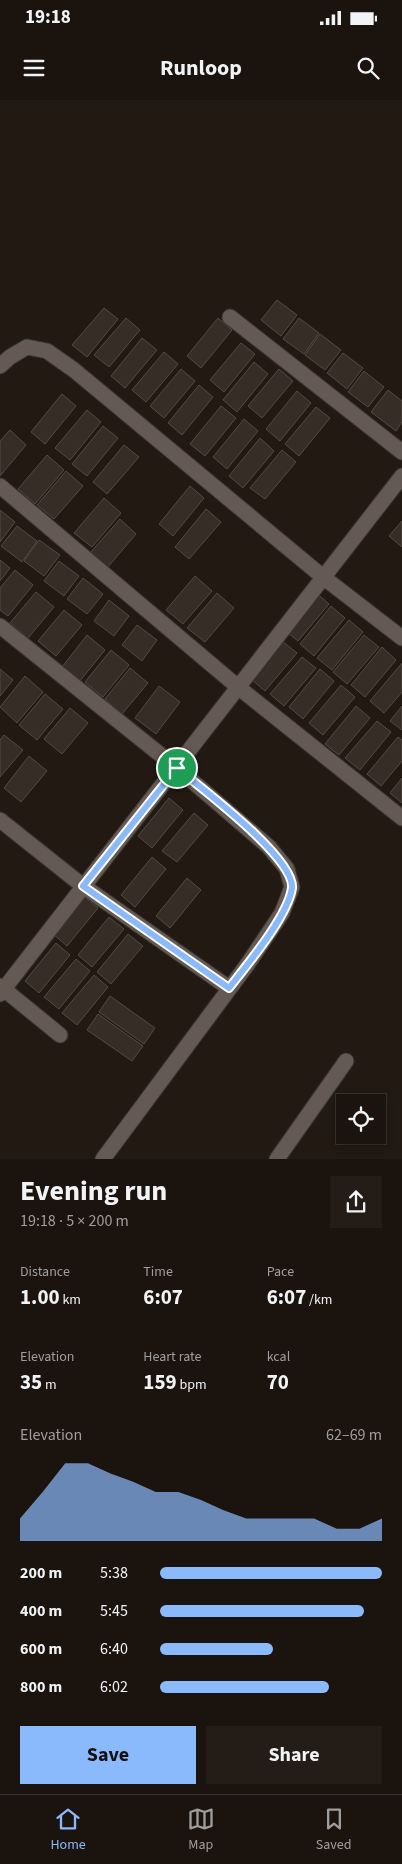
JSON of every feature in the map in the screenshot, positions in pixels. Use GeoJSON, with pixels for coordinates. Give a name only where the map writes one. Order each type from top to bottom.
{"type":"FeatureCollection","features":[{"type":"Feature","properties":{"kind":"street"},"geometry":{"type":"LineString","coordinates":[[230,317],[402,452]]}},
{"type":"Feature","properties":{"kind":"street"},"geometry":{"type":"LineString","coordinates":[[0,366],[10,357],[27,347],[47,351],[74,370],[323,577],[402,638]]}},
{"type":"Feature","properties":{"kind":"street"},"geometry":{"type":"LineString","coordinates":[[60,1035],[1,990],[177,768],[402,476]]}},
{"type":"Feature","properties":{"kind":"street"},"geometry":{"type":"LineString","coordinates":[[0,486],[238,687],[402,818]]}},
{"type":"Feature","properties":{"kind":"street"},"geometry":{"type":"LineString","coordinates":[[0,626],[177,768],[269,847],[287,869],[292,887],[282,913],[103,1159]]}},
{"type":"Feature","properties":{"kind":"street"},"geometry":{"type":"LineString","coordinates":[[0,820],[83,886],[229,988]]}},
{"type":"Feature","properties":{"kind":"street"},"geometry":{"type":"LineString","coordinates":[[276,1159],[346,1061]]}},
{"type":"Feature","properties":{"kind":"building"},"geometry":{"type":"Polygon","coordinates":[[[277,300],[297,315],[281,336],[261,320],[277,300]]]}},
{"type":"Feature","properties":{"kind":"building"},"geometry":{"type":"Polygon","coordinates":[[[104,308],[118,319],[87,357],[72,345],[104,308]]]}},
{"type":"Feature","properties":{"kind":"building"},"geometry":{"type":"Polygon","coordinates":[[[126,318],[140,330],[109,367],[94,355],[126,318]]]}},
{"type":"Feature","properties":{"kind":"building"},"geometry":{"type":"Polygon","coordinates":[[[218,318],[232,330],[201,368],[187,356],[218,318]]]}},
{"type":"Feature","properties":{"kind":"building"},"geometry":{"type":"Polygon","coordinates":[[[299,318],[319,333],[304,354],[283,339],[299,318]]]}},
{"type":"Feature","properties":{"kind":"building"},"geometry":{"type":"Polygon","coordinates":[[[320,334],[341,350],[325,370],[305,355],[320,334]]]}},
{"type":"Feature","properties":{"kind":"building"},"geometry":{"type":"Polygon","coordinates":[[[142,338],[157,350],[125,388],[111,376],[142,338]]]}},
{"type":"Feature","properties":{"kind":"building"},"geometry":{"type":"Polygon","coordinates":[[[241,343],[255,354],[224,392],[210,380],[241,343]]]}},
{"type":"Feature","properties":{"kind":"building"},"geometry":{"type":"Polygon","coordinates":[[[164,352],[178,364],[146,402],[132,390],[164,352]]]}},
{"type":"Feature","properties":{"kind":"building"},"geometry":{"type":"Polygon","coordinates":[[[343,353],[363,368],[347,389],[327,373],[343,353]]]}},
{"type":"Feature","properties":{"kind":"building"},"geometry":{"type":"Polygon","coordinates":[[[254,362],[268,374],[237,412],[223,400],[254,362]]]}},
{"type":"Feature","properties":{"kind":"building"},"geometry":{"type":"Polygon","coordinates":[[[181,369],[195,381],[164,418],[150,406],[181,369]]]}},
{"type":"Feature","properties":{"kind":"building"},"geometry":{"type":"Polygon","coordinates":[[[279,369],[293,381],[262,418],[248,406],[279,369]]]}},
{"type":"Feature","properties":{"kind":"building"},"geometry":{"type":"Polygon","coordinates":[[[364,371],[384,387],[368,407],[348,392],[364,371]]]}},
{"type":"Feature","properties":{"kind":"building"},"geometry":{"type":"Polygon","coordinates":[[[199,385],[213,397],[182,435],[168,423],[199,385]]]}},
{"type":"Feature","properties":{"kind":"building"},"geometry":{"type":"Polygon","coordinates":[[[388,390],[402,401],[402,422],[396,431],[371,412],[388,390]]]}},
{"type":"Feature","properties":{"kind":"building"},"geometry":{"type":"Polygon","coordinates":[[[297,391],[311,403],[280,441],[266,429],[297,391]]]}},
{"type":"Feature","properties":{"kind":"building"},"geometry":{"type":"Polygon","coordinates":[[[62,394],[76,406],[45,444],[31,432],[62,394]]]}},
{"type":"Feature","properties":{"kind":"building"},"geometry":{"type":"Polygon","coordinates":[[[221,406],[236,418],[205,456],[190,444],[221,406]]]}},
{"type":"Feature","properties":{"kind":"building"},"geometry":{"type":"Polygon","coordinates":[[[316,407],[330,418],[299,456],[285,444],[316,407]]]}},
{"type":"Feature","properties":{"kind":"building"},"geometry":{"type":"Polygon","coordinates":[[[87,410],[101,422],[70,460],[55,448],[87,410]]]}},
{"type":"Feature","properties":{"kind":"building"},"geometry":{"type":"Polygon","coordinates":[[[244,419],[258,431],[227,469],[213,457],[244,419]]]}},
{"type":"Feature","properties":{"kind":"building"},"geometry":{"type":"Polygon","coordinates":[[[103,426],[118,438],[87,476],[72,464],[103,426]]]}},
{"type":"Feature","properties":{"kind":"building"},"geometry":{"type":"Polygon","coordinates":[[[10,430],[26,445],[0,476],[0,441],[10,430]]]}},
{"type":"Feature","properties":{"kind":"building"},"geometry":{"type":"Polygon","coordinates":[[[260,438],[274,451],[243,488],[229,476],[260,438]]]}},
{"type":"Feature","properties":{"kind":"building"},"geometry":{"type":"Polygon","coordinates":[[[124,445],[139,457],[107,494],[93,482],[124,445]]]}},
{"type":"Feature","properties":{"kind":"building"},"geometry":{"type":"Polygon","coordinates":[[[282,450],[296,462],[265,499],[250,488],[282,450]]]}},
{"type":"Feature","properties":{"kind":"building"},"geometry":{"type":"Polygon","coordinates":[[[47,455],[64,470],[35,504],[18,489],[47,455]]]}},
{"type":"Feature","properties":{"kind":"building"},"geometry":{"type":"Polygon","coordinates":[[[66,471],[83,486],[54,519],[37,505],[66,471]]]}},
{"type":"Feature","properties":{"kind":"building"},"geometry":{"type":"Polygon","coordinates":[[[190,486],[204,498],[173,536],[159,524],[190,486]]]}},
{"type":"Feature","properties":{"kind":"building"},"geometry":{"type":"Polygon","coordinates":[[[104,498],[121,513],[92,547],[74,533],[104,498]]]}},
{"type":"Feature","properties":{"kind":"building"},"geometry":{"type":"Polygon","coordinates":[[[206,509],[221,522],[189,559],[175,547],[206,509]]]}},
{"type":"Feature","properties":{"kind":"building"},"geometry":{"type":"Polygon","coordinates":[[[0,510],[15,522],[0,542],[0,510]]]}},
{"type":"Feature","properties":{"kind":"building"},"geometry":{"type":"Polygon","coordinates":[[[120,519],[136,534],[107,568],[90,553],[120,519]]]}},
{"type":"Feature","properties":{"kind":"building"},"geometry":{"type":"Polygon","coordinates":[[[402,521],[402,547],[389,536],[402,521]]]}},
{"type":"Feature","properties":{"kind":"building"},"geometry":{"type":"Polygon","coordinates":[[[17,526],[37,541],[22,562],[1,546],[17,526]]]}},
{"type":"Feature","properties":{"kind":"building"},"geometry":{"type":"Polygon","coordinates":[[[39,540],[60,555],[44,576],[24,561],[39,540]]]}},
{"type":"Feature","properties":{"kind":"building"},"geometry":{"type":"Polygon","coordinates":[[[0,560],[10,568],[0,581],[0,560]]]}},
{"type":"Feature","properties":{"kind":"building"},"geometry":{"type":"Polygon","coordinates":[[[59,561],[79,576],[64,596],[44,581],[59,561]]]}},
{"type":"Feature","properties":{"kind":"building"},"geometry":{"type":"Polygon","coordinates":[[[15,570],[33,585],[8,616],[0,610],[0,588],[15,570]]]}},
{"type":"Feature","properties":{"kind":"building"},"geometry":{"type":"Polygon","coordinates":[[[195,576],[212,591],[183,624],[166,610],[195,576]]]}},
{"type":"Feature","properties":{"kind":"building"},"geometry":{"type":"Polygon","coordinates":[[[83,578],[103,594],[87,614],[67,599],[83,578]]]}},
{"type":"Feature","properties":{"kind":"building"},"geometry":{"type":"Polygon","coordinates":[[[36,592],[54,607],[28,638],[10,623],[36,592]]]}},
{"type":"Feature","properties":{"kind":"building"},"geometry":{"type":"Polygon","coordinates":[[[315,592],[329,604],[298,641],[284,630],[315,592]]]}},
{"type":"Feature","properties":{"kind":"building"},"geometry":{"type":"Polygon","coordinates":[[[217,593],[234,608],[205,642],[187,628],[217,593]]]}},
{"type":"Feature","properties":{"kind":"building"},"geometry":{"type":"Polygon","coordinates":[[[109,600],[129,616],[114,636],[94,621],[109,600]]]}},
{"type":"Feature","properties":{"kind":"building"},"geometry":{"type":"Polygon","coordinates":[[[331,606],[345,618],[314,656],[300,644],[331,606]]]}},
{"type":"Feature","properties":{"kind":"building"},"geometry":{"type":"Polygon","coordinates":[[[64,610],[82,625],[56,656],[38,641],[64,610]]]}},
{"type":"Feature","properties":{"kind":"building"},"geometry":{"type":"Polygon","coordinates":[[[349,620],[363,632],[332,670],[317,658],[349,620]]]}},
{"type":"Feature","properties":{"kind":"building"},"geometry":{"type":"Polygon","coordinates":[[[137,625],[157,640],[142,661],[122,645],[137,625]]]}},
{"type":"Feature","properties":{"kind":"building"},"geometry":{"type":"Polygon","coordinates":[[[87,635],[105,650],[79,682],[62,667],[87,635]]]}},
{"type":"Feature","properties":{"kind":"building"},"geometry":{"type":"Polygon","coordinates":[[[364,635],[379,647],[347,684],[333,672],[364,635]]]}},
{"type":"Feature","properties":{"kind":"building"},"geometry":{"type":"Polygon","coordinates":[[[282,641],[297,653],[265,691],[251,679],[282,641]]]}},
{"type":"Feature","properties":{"kind":"building"},"geometry":{"type":"Polygon","coordinates":[[[382,647],[396,660],[365,697],[351,685],[382,647]]]}},
{"type":"Feature","properties":{"kind":"building"},"geometry":{"type":"Polygon","coordinates":[[[111,650],[129,665],[103,697],[85,682],[111,650]]]}},
{"type":"Feature","properties":{"kind":"building"},"geometry":{"type":"Polygon","coordinates":[[[302,657],[316,668],[284,706],[270,694],[302,657]]]}},
{"type":"Feature","properties":{"kind":"building"},"geometry":{"type":"Polygon","coordinates":[[[402,663],[402,692],[384,713],[370,701],[402,663]]]}},
{"type":"Feature","properties":{"kind":"building"},"geometry":{"type":"Polygon","coordinates":[[[130,668],[148,683],[122,714],[105,699],[130,668]]]}},
{"type":"Feature","properties":{"kind":"building"},"geometry":{"type":"Polygon","coordinates":[[[0,669],[13,680],[0,696],[0,669]]]}},
{"type":"Feature","properties":{"kind":"building"},"geometry":{"type":"Polygon","coordinates":[[[320,669],[334,681],[303,719],[289,707],[320,669]]]}},
{"type":"Feature","properties":{"kind":"building"},"geometry":{"type":"Polygon","coordinates":[[[25,676],[43,692],[17,723],[0,707],[25,676]]]}},
{"type":"Feature","properties":{"kind":"building"},"geometry":{"type":"Polygon","coordinates":[[[341,685],[355,697],[323,735],[309,723],[341,685]]]}},
{"type":"Feature","properties":{"kind":"building"},"geometry":{"type":"Polygon","coordinates":[[[159,686],[180,702],[156,734],[135,718],[159,686]]]}},
{"type":"Feature","properties":{"kind":"building"},"geometry":{"type":"Polygon","coordinates":[[[45,694],[63,709],[37,740],[19,725],[45,694]]]}},
{"type":"Feature","properties":{"kind":"building"},"geometry":{"type":"Polygon","coordinates":[[[356,706],[370,718],[339,755],[325,744],[356,706]]]}},
{"type":"Feature","properties":{"kind":"building"},"geometry":{"type":"Polygon","coordinates":[[[402,706],[402,730],[390,721],[402,706]]]}},
{"type":"Feature","properties":{"kind":"building"},"geometry":{"type":"Polygon","coordinates":[[[70,708],[88,723],[62,754],[44,739],[70,708]]]}},
{"type":"Feature","properties":{"kind":"building"},"geometry":{"type":"Polygon","coordinates":[[[377,721],[391,732],[360,770],[345,758],[377,721]]]}},
{"type":"Feature","properties":{"kind":"building"},"geometry":{"type":"Polygon","coordinates":[[[4,735],[23,750],[0,777],[0,740],[4,735]]]}},
{"type":"Feature","properties":{"kind":"building"},"geometry":{"type":"Polygon","coordinates":[[[398,737],[402,740],[402,761],[381,786],[367,774],[398,737]]]}},
{"type":"Feature","properties":{"kind":"building"},"geometry":{"type":"Polygon","coordinates":[[[29,756],[47,771],[21,802],[4,788],[29,756]]]}},
{"type":"Feature","properties":{"kind":"building"},"geometry":{"type":"Polygon","coordinates":[[[402,778],[402,803],[390,793],[402,778]]]}},
{"type":"Feature","properties":{"kind":"building"},"geometry":{"type":"Polygon","coordinates":[[[169,798],[183,810],[152,848],[138,836],[169,798]]]}},
{"type":"Feature","properties":{"kind":"building"},"geometry":{"type":"Polygon","coordinates":[[[194,813],[208,825],[177,862],[162,851],[194,813]]]}},
{"type":"Feature","properties":{"kind":"building"},"geometry":{"type":"Polygon","coordinates":[[[152,857],[166,869],[135,907],[121,895],[152,857]]]}},
{"type":"Feature","properties":{"kind":"building"},"geometry":{"type":"Polygon","coordinates":[[[187,878],[201,890],[170,928],[156,916],[187,878]]]}},
{"type":"Feature","properties":{"kind":"building"},"geometry":{"type":"Polygon","coordinates":[[[84,896],[98,908],[67,946],[53,934],[84,896]]]}},
{"type":"Feature","properties":{"kind":"building"},"geometry":{"type":"Polygon","coordinates":[[[109,917],[124,929],[92,967],[78,955],[109,917]]]}},
{"type":"Feature","properties":{"kind":"building"},"geometry":{"type":"Polygon","coordinates":[[[128,934],[143,946],[111,984],[97,972],[128,934]]]}},
{"type":"Feature","properties":{"kind":"building"},"geometry":{"type":"Polygon","coordinates":[[[56,943],[70,955],[39,993],[25,981],[56,943]]]}},
{"type":"Feature","properties":{"kind":"building"},"geometry":{"type":"Polygon","coordinates":[[[76,959],[90,971],[59,1009],[44,997],[76,959]]]}},
{"type":"Feature","properties":{"kind":"building"},"geometry":{"type":"Polygon","coordinates":[[[94,975],[108,987],[77,1025],[62,1013],[94,975]]]}},
{"type":"Feature","properties":{"kind":"building"},"geometry":{"type":"Polygon","coordinates":[[[110,996],[155,1028],[144,1044],[99,1012],[110,996]]]}},
{"type":"Feature","properties":{"kind":"building"},"geometry":{"type":"Polygon","coordinates":[[[98,1014],[143,1046],[132,1061],[87,1030],[98,1014]]]}},
{"type":"Feature","properties":{"kind":"route"},"geometry":{"type":"LineString","coordinates":[[177,768],[269,847],[287,869],[292,887],[282,913],[229,988],[83,886],[177,768]]}}]}
